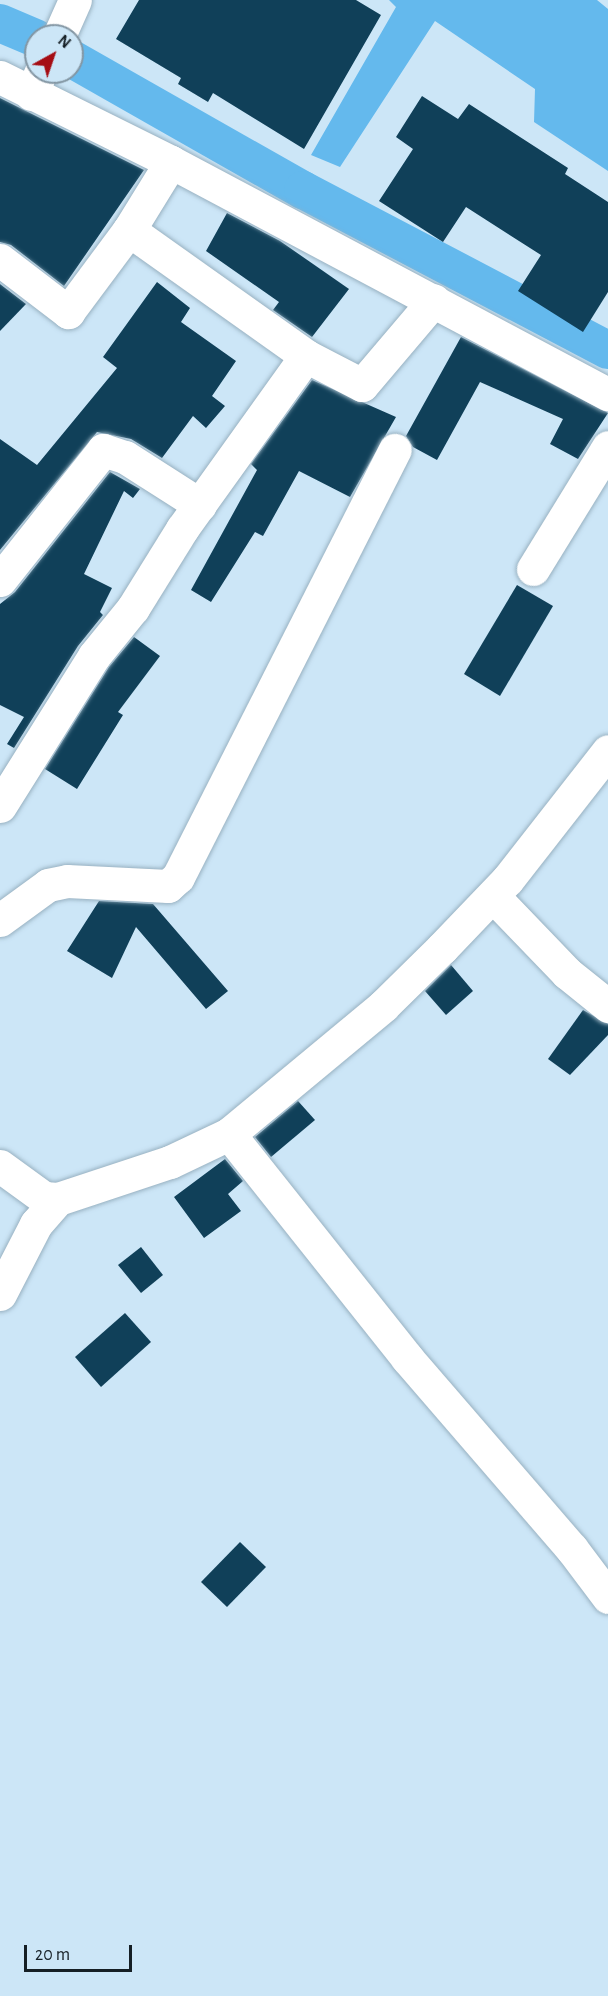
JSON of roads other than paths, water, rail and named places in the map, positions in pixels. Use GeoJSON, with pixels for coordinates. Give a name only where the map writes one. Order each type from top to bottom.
{"type":"FeatureCollection","features":[{"type":"Feature","properties":{"kind":"street"},"geometry":{"type":"LineString","coordinates":[[0,77],[24,80]]}},
{"type":"Feature","properties":{"kind":"street"},"geometry":{"type":"LineString","coordinates":[[42,84],[171,162],[608,394]]}},
{"type":"Feature","properties":{"kind":"street"},"geometry":{"type":"LineString","coordinates":[[0,260],[68,312],[129,230],[171,162]]}},
{"type":"Feature","properties":{"kind":"street"},"geometry":{"type":"LineString","coordinates":[[129,230],[306,357],[362,385],[434,300]]}},
{"type":"Feature","properties":{"kind":"street"},"geometry":{"type":"LineString","coordinates":[[0,806],[94,656],[133,608],[200,505],[306,357]]}},
{"type":"Feature","properties":{"kind":"street"},"geometry":{"type":"LineString","coordinates":[[533,569],[608,447]]}},
{"type":"Feature","properties":{"kind":"street"},"geometry":{"type":"LineString","coordinates":[[0,580],[103,450],[125,457],[200,505]]}},
{"type":"Feature","properties":{"kind":"street"},"geometry":{"type":"LineString","coordinates":[[0,920],[48,885],[66,881],[168,886],[178,877],[395,450]]}},
{"type":"Feature","properties":{"kind":"street"},"geometry":{"type":"LineString","coordinates":[[0,1166],[44,1198],[58,1199],[170,1162],[229,1134],[383,1006],[493,896],[608,751]]}},
{"type":"Feature","properties":{"kind":"street"},"geometry":{"type":"LineString","coordinates":[[493,896],[567,973],[608,1006]]}},
{"type":"Feature","properties":{"kind":"street"},"geometry":{"type":"LineString","coordinates":[[229,1134],[407,1358],[572,1549],[608,1597]]}},
{"type":"Feature","properties":{"kind":"street"},"geometry":{"type":"LineString","coordinates":[[0,1294],[36,1224],[58,1199]]}},
{"type":"Feature","properties":{"kind":"water"},"geometry":{"type":"Polygon","coordinates":[[[389,0],[597,0],[608,9],[608,171],[534,122],[535,89],[435,21],[340,167],[311,155],[396,7],[389,0]]]}},
{"type":"Feature","properties":{"kind":"waterway"},"geometry":{"type":"LineString","coordinates":[[0,23],[24,33]]}},
{"type":"Feature","properties":{"kind":"waterway"},"geometry":{"type":"LineString","coordinates":[[84,66],[303,190],[608,350]]}}]}
